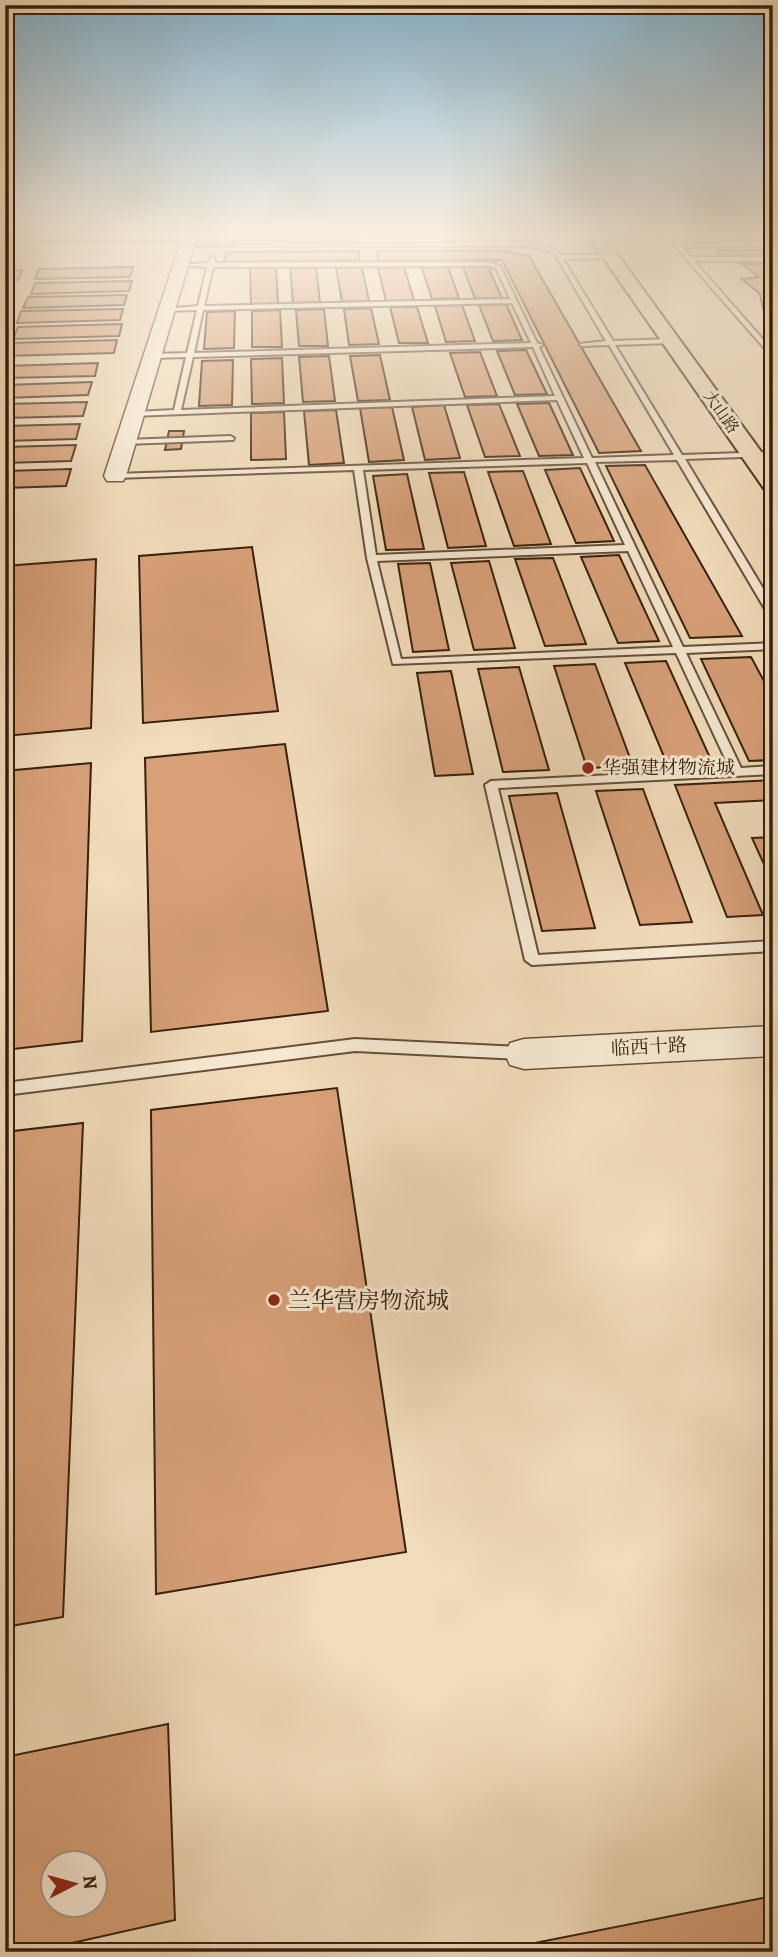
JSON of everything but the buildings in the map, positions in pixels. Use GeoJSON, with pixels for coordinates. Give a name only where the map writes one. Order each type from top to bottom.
{"type":"FeatureCollection","features":[{"type":"Feature","properties":{"kind":"main road","name":"大山路"},"geometry":{"type":"LineString","coordinates":[[660,326],[773,485]]}},
{"type":"Feature","properties":{"kind":"main road","name":"大山路"},"geometry":{"type":"LineString","coordinates":[[678,326],[773,454]]}},
{"type":"Feature","properties":{"kind":"street"},"geometry":{"type":"LineString","coordinates":[[115,476],[162,326]]}},
{"type":"Feature","properties":{"kind":"street","name":"临西十路"},"geometry":{"type":"LineString","coordinates":[[524,1054],[773,1041]]}},
{"type":"Feature","properties":{"kind":"lane"},"geometry":{"type":"LineString","coordinates":[[177,412],[195,326]]}},
{"type":"Feature","properties":{"kind":"lane"},"geometry":{"type":"LineString","coordinates":[[528,326],[737,772]]}},
{"type":"Feature","properties":{"kind":"lane"},"geometry":{"type":"LineString","coordinates":[[601,326],[773,614]]}},
{"type":"Feature","properties":{"kind":"lane"},"geometry":{"type":"LineString","coordinates":[[747,326],[773,356]]}},
{"type":"Feature","properties":{"kind":"lane"},"geometry":{"type":"LineString","coordinates":[[582,344],[670,341]]}},
{"type":"Feature","properties":{"kind":"lane"},"geometry":{"type":"LineString","coordinates":[[153,356],[537,345]]}},
{"type":"Feature","properties":{"kind":"lane"},"geometry":{"type":"LineString","coordinates":[[135,414],[560,398]]}},
{"type":"Feature","properties":{"kind":"lane"},"geometry":{"type":"LineString","coordinates":[[126,442],[230,438]]}},
{"type":"Feature","properties":{"kind":"lane"},"geometry":{"type":"LineString","coordinates":[[115,476],[773,454]]}},
{"type":"Feature","properties":{"kind":"lane"},"geometry":{"type":"LineString","coordinates":[[358,467],[372,558],[397,662],[773,646]]}},
{"type":"Feature","properties":{"kind":"lane"},"geometry":{"type":"LineString","coordinates":[[372,558],[631,548]]}},
{"type":"Feature","properties":{"kind":"lane"},"geometry":{"type":"LineString","coordinates":[[773,771],[491,785],[531,960],[773,946]]}},
{"type":"Feature","properties":{"kind":"lane"},"geometry":{"type":"LineString","coordinates":[[5,1089],[355,1045],[524,1054]]}},
{"type":"Feature","properties":{"kind":"place","name":"华强建材物流城"},"geometry":{"type":"Point","coordinates":[588,768]}},
{"type":"Feature","properties":{"kind":"place","name":"兰华营房物流城"},"geometry":{"type":"Point","coordinates":[274,1300]}}]}
